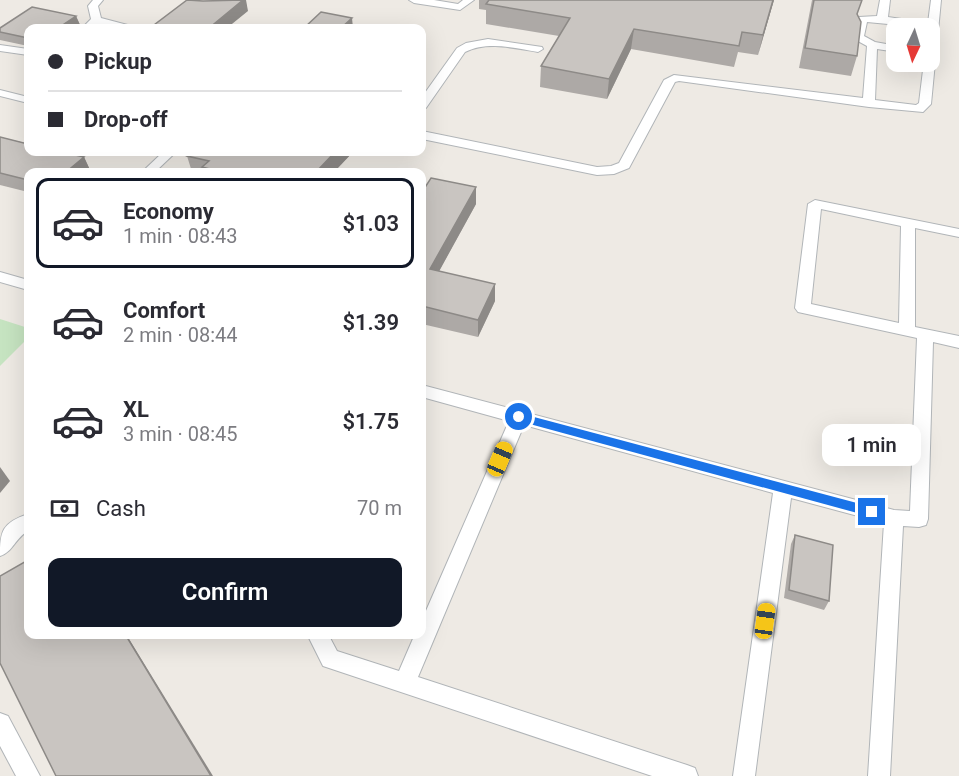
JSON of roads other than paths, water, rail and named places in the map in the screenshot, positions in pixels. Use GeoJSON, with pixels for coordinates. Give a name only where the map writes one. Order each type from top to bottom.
{"type":"FeatureCollection","features":[{"type":"Feature","properties":{"kind":"lane"},"geometry":{"type":"LineString","coordinates":[[96,20],[93,6],[98,0]]}},
{"type":"Feature","properties":{"kind":"lane"},"geometry":{"type":"LineString","coordinates":[[414,0],[460,7],[470,0]]}},
{"type":"Feature","properties":{"kind":"lane"},"geometry":{"type":"LineString","coordinates":[[882,18],[885,0]]}},
{"type":"Feature","properties":{"kind":"lane"},"geometry":{"type":"LineString","coordinates":[[934,18],[936,0]]}},
{"type":"Feature","properties":{"kind":"lane"},"geometry":{"type":"LineString","coordinates":[[886,19],[870,18],[861,22],[858,34],[860,39],[873,45],[886,47]]}},
{"type":"Feature","properties":{"kind":"lane"},"geometry":{"type":"LineString","coordinates":[[92,24],[96,20]]}},
{"type":"Feature","properties":{"kind":"lane"},"geometry":{"type":"LineString","coordinates":[[96,20],[115,24]]}},
{"type":"Feature","properties":{"kind":"lane"},"geometry":{"type":"LineString","coordinates":[[426,99],[460,50],[470,44],[492,42],[538,49]]}},
{"type":"Feature","properties":{"kind":"lane"},"geometry":{"type":"LineString","coordinates":[[869,104],[873,45]]}},
{"type":"Feature","properties":{"kind":"lane"},"geometry":{"type":"LineString","coordinates":[[0,48],[24,51]]}},
{"type":"Feature","properties":{"kind":"lane"},"geometry":{"type":"LineString","coordinates":[[426,136],[597,171],[614,170],[624,165],[670,81],[678,77],[919,109],[925,104],[929,72]]}},
{"type":"Feature","properties":{"kind":"lane"},"geometry":{"type":"LineString","coordinates":[[0,93],[24,99]]}},
{"type":"Feature","properties":{"kind":"lane"},"geometry":{"type":"LineString","coordinates":[[152,168],[166,156]]}},
{"type":"Feature","properties":{"kind":"lane"},"geometry":{"type":"LineString","coordinates":[[959,233],[815,204],[803,308],[959,342]]}},
{"type":"Feature","properties":{"kind":"lane"},"geometry":{"type":"LineString","coordinates":[[907,330],[908,223]]}},
{"type":"Feature","properties":{"kind":"lane"},"geometry":{"type":"LineString","coordinates":[[0,277],[24,284]]}},
{"type":"Feature","properties":{"kind":"lane"},"geometry":{"type":"LineString","coordinates":[[426,392],[894,518],[919,519],[925,334]]}},
{"type":"Feature","properties":{"kind":"lane"},"geometry":{"type":"LineString","coordinates":[[426,626],[519,417]]}},
{"type":"Feature","properties":{"kind":"lane"},"geometry":{"type":"LineString","coordinates":[[744,776],[783,488]]}},
{"type":"Feature","properties":{"kind":"lane"},"geometry":{"type":"LineString","coordinates":[[879,776],[894,518]]}},
{"type":"Feature","properties":{"kind":"lane"},"geometry":{"type":"LineString","coordinates":[[0,548],[16,528],[24,524]]}},
{"type":"Feature","properties":{"kind":"lane"},"geometry":{"type":"LineString","coordinates":[[320,639],[330,659],[687,776]]}},
{"type":"Feature","properties":{"kind":"lane"},"geometry":{"type":"LineString","coordinates":[[404,684],[421,639]]}},
{"type":"Feature","properties":{"kind":"lane"},"geometry":{"type":"LineString","coordinates":[[0,724],[29,776]]}}]}
